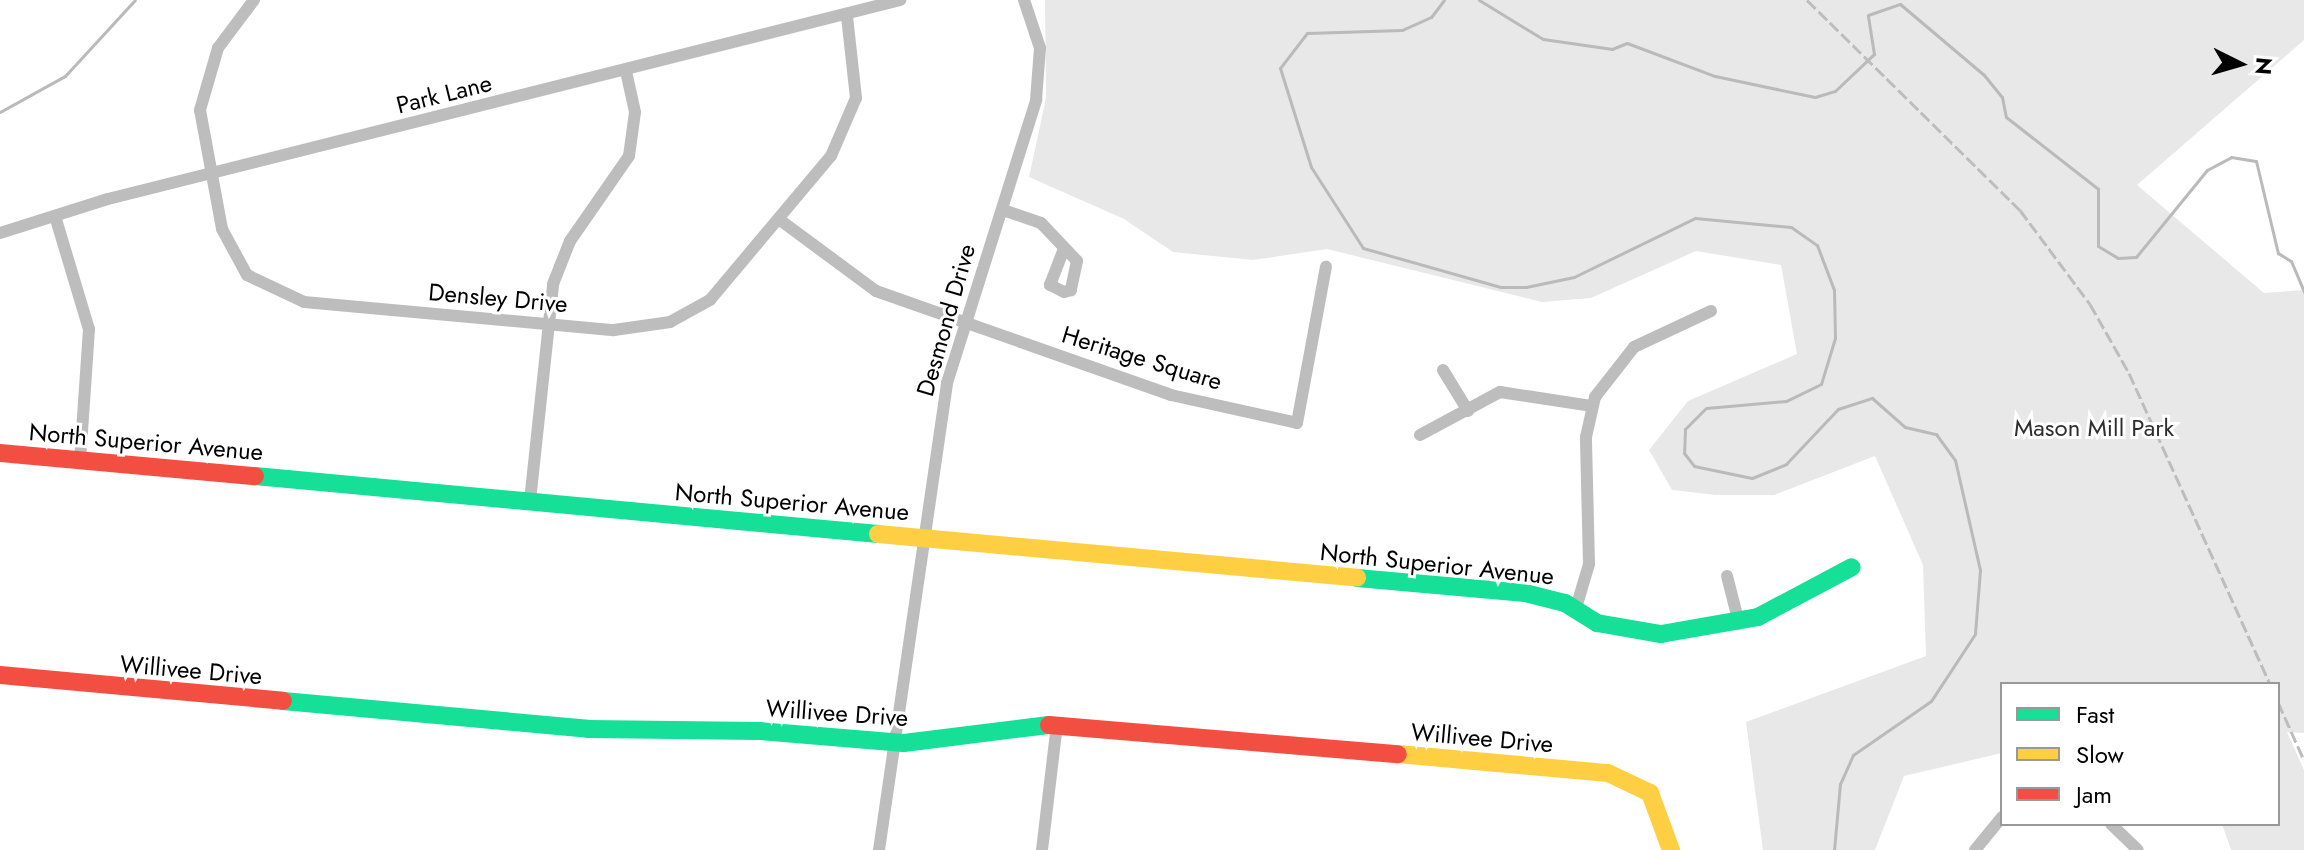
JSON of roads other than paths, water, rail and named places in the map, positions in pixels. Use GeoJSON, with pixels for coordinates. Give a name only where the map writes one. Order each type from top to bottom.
{"type":"FeatureCollection","features":[{"type":"Feature","properties":{"kind":"street","name":"Densley Drive"},"geometry":{"type":"LineString","coordinates":[[254,0],[225,35],[207,76],[200,122],[209,176],[239,265],[281,295],[628,330],[684,316],[733,278],[780,220],[850,123],[858,72],[847,16]]}},
{"type":"Feature","properties":{"kind":"street","name":"Park Lane"},"geometry":{"type":"LineString","coordinates":[[0,233],[209,176],[847,16],[900,0]]}},
{"type":"Feature","properties":{"kind":"street","name":"Desmond Drive"},"geometry":{"type":"LineString","coordinates":[[879,850],[943,402],[964,321],[1003,210],[1039,80],[1036,31],[1024,0]]}},
{"type":"Feature","properties":{"kind":"street"},"geometry":{"type":"LineString","coordinates":[[530,501],[547,324],[570,241],[629,156],[635,112],[626,71]]}},
{"type":"Feature","properties":{"kind":"street"},"geometry":{"type":"LineString","coordinates":[[1003,210],[1041,223],[1063,251]]}},
{"type":"Feature","properties":{"kind":"street"},"geometry":{"type":"LineString","coordinates":[[55,216],[89,329],[80,460]]}},
{"type":"Feature","properties":{"kind":"street"},"geometry":{"type":"LineString","coordinates":[[780,220],[861,284],[964,321]]}},
{"type":"Feature","properties":{"kind":"street","name":"Heritage Square"},"geometry":{"type":"LineString","coordinates":[[964,321],[1171,395],[1297,423],[1326,267]]}},
{"type":"Feature","properties":{"kind":"street"},"geometry":{"type":"LineString","coordinates":[[1576,608],[1591,551],[1591,406],[1607,375],[1634,347],[1711,311]]}},
{"type":"Feature","properties":{"kind":"street"},"geometry":{"type":"LineString","coordinates":[[1443,370],[1468,411]]}},
{"type":"Feature","properties":{"kind":"street"},"geometry":{"type":"LineString","coordinates":[[1420,435],[1510,391],[1591,406]]}},
{"type":"Feature","properties":{"kind":"street","name":"North Superior Avenue"},"geometry":{"type":"LineString","coordinates":[[0,453],[1525,593],[1576,608],[1597,623],[1661,634],[1739,623],[1786,604],[1852,567]]}},
{"type":"Feature","properties":{"kind":"street"},"geometry":{"type":"LineString","coordinates":[[1727,576],[1739,623]]}},
{"type":"Feature","properties":{"kind":"street","name":"Willivee Drive"},"geometry":{"type":"LineString","coordinates":[[0,675],[588,729],[760,731],[894,743],[1057,724],[1608,773],[1650,793],[1671,850]]}},
{"type":"Feature","properties":{"kind":"street"},"geometry":{"type":"LineString","coordinates":[[1042,850],[1057,724]]}},
{"type":"Feature","properties":{"kind":"street"},"geometry":{"type":"LineString","coordinates":[[1975,850],[2000,819]]}},
{"type":"Feature","properties":{"kind":"street"},"geometry":{"type":"LineString","coordinates":[[2113,826],[2138,850]]}},
{"type":"Feature","properties":{"kind":"waterway"},"geometry":{"type":"LineString","coordinates":[[0,112],[65,76],[135,0]]}},
{"type":"Feature","properties":{"kind":"waterway"},"geometry":{"type":"LineString","coordinates":[[1444,0],[1431,17],[1402,30],[1307,33],[1280,68],[1311,167],[1363,248],[1501,287],[1526,287],[1574,277],[1695,218],[1791,227],[1817,245],[1834,290],[1835,338],[1821,384],[1786,401],[1706,408],[1685,429],[1684,453],[1694,466],[1752,478],[1786,464],[1838,409],[1872,398],[1905,427],[1936,434],[1955,460],[1980,570],[1975,634],[1931,701],[1853,755],[1840,784],[1834,850]]}},
{"type":"Feature","properties":{"kind":"waterway"},"geometry":{"type":"LineString","coordinates":[[1479,0],[1543,39],[1612,49],[1627,43],[1715,76],[1815,97],[1835,91],[1874,54],[1868,15],[1900,4],[1984,75],[2002,97],[2006,117],[2098,189],[2098,246],[2118,258],[2136,257],[2207,170],[2231,157],[2256,161],[2278,253],[2291,261],[2304,292]]}},
{"type":"Feature","properties":{"kind":"railway"},"geometry":{"type":"LineString","coordinates":[[1807,0],[2020,210],[2090,304],[2129,373],[2269,682]]}},
{"type":"Feature","properties":{"kind":"railway"},"geometry":{"type":"LineString","coordinates":[[2280,706],[2304,760]]}},
{"type":"Feature","properties":{"kind":"park label","name":"Mason Mill Park"},"geometry":{"type":"Point","coordinates":[2094,428]}}]}
